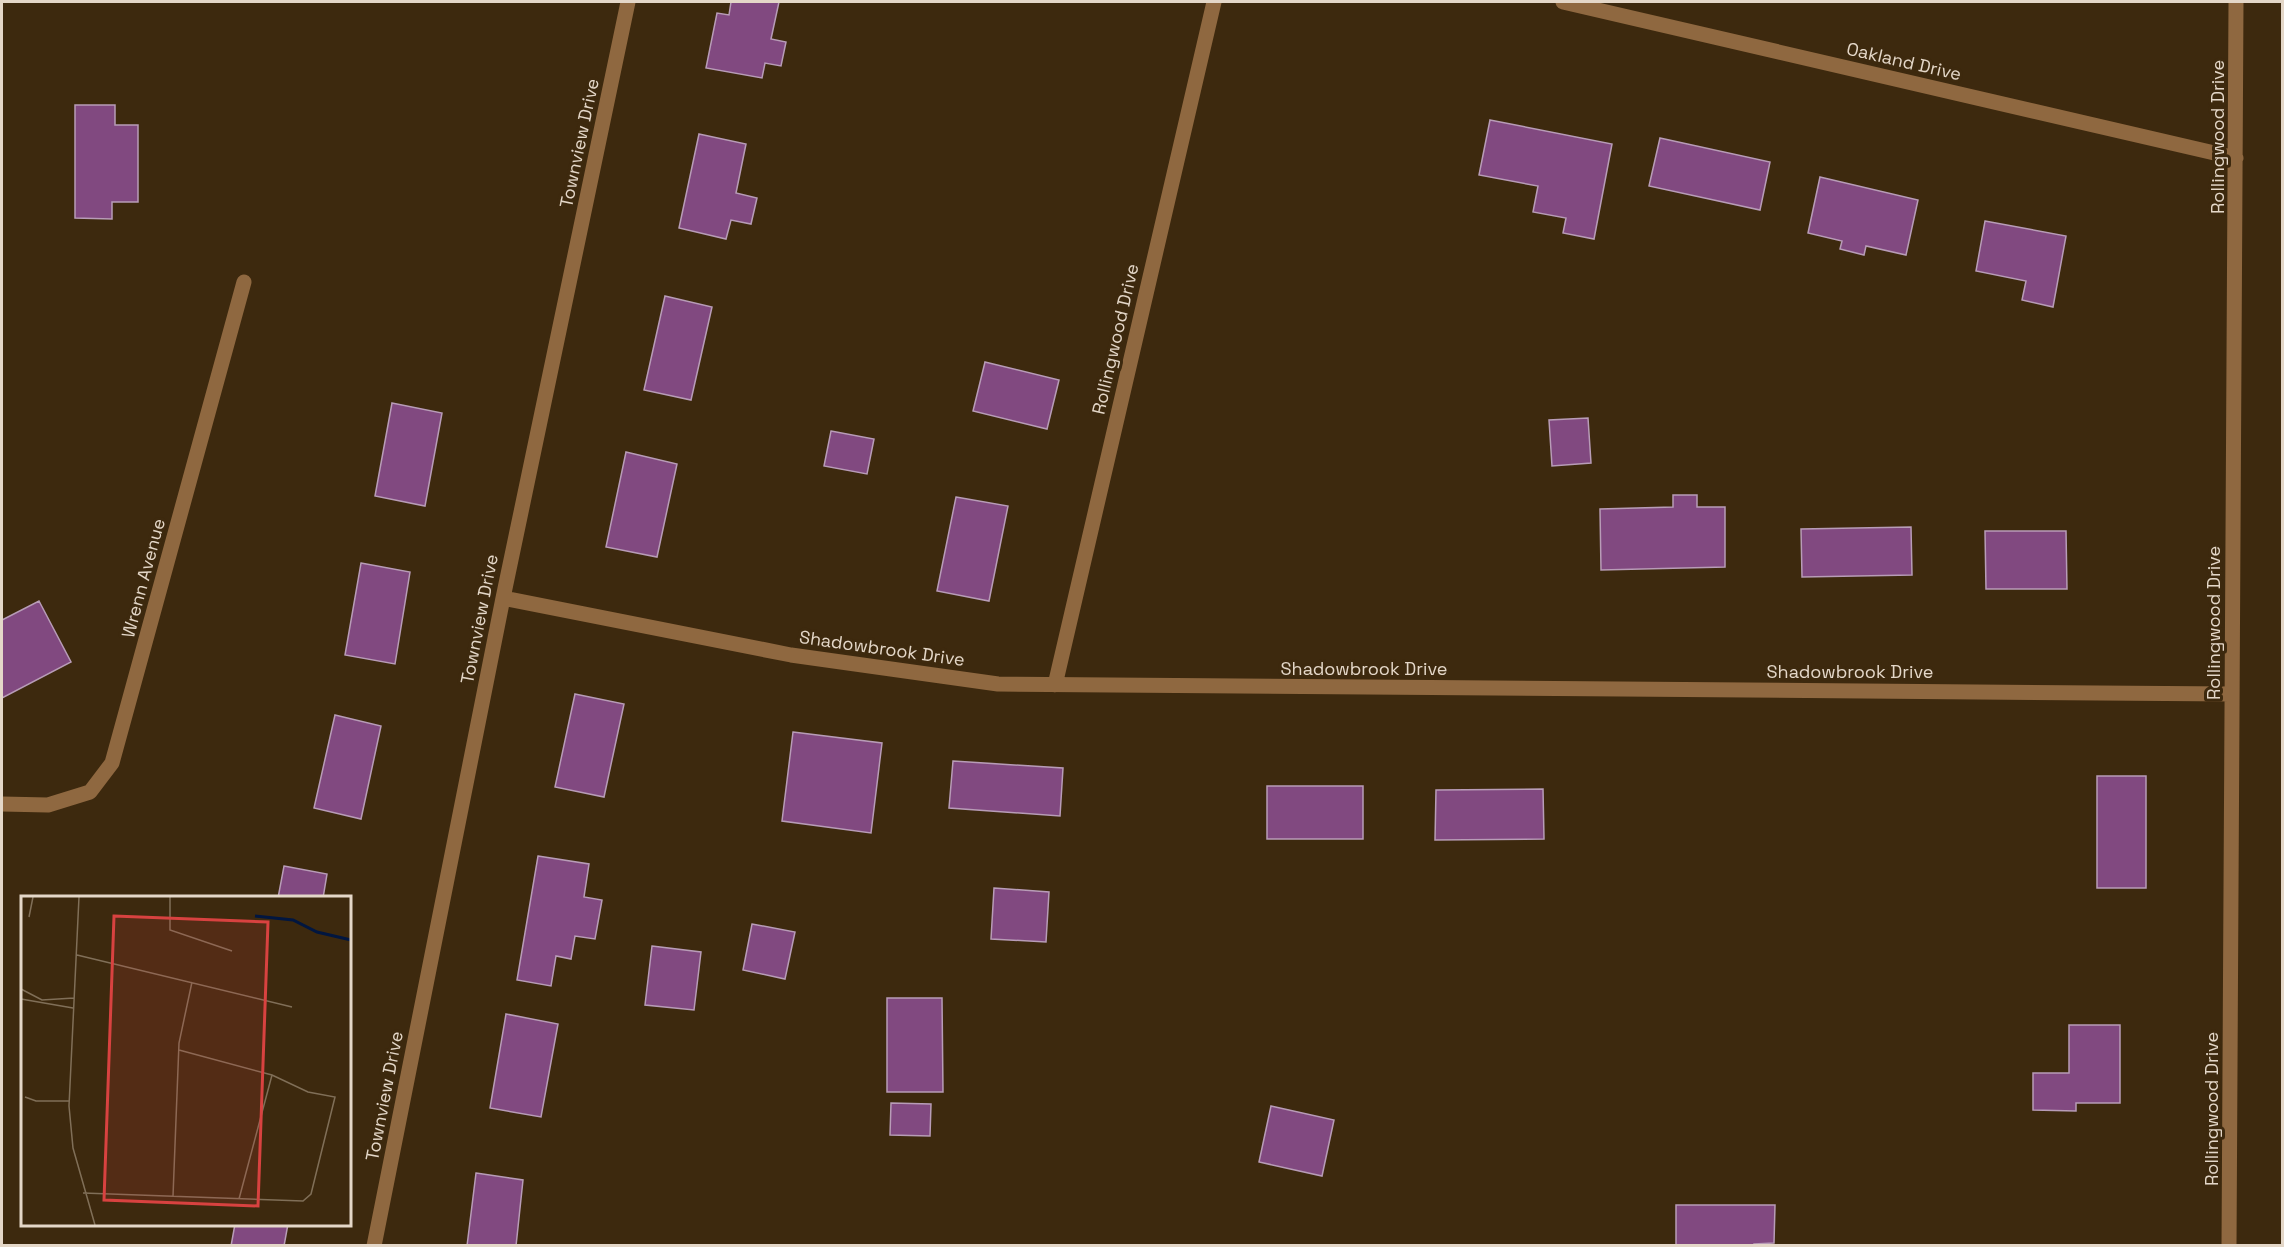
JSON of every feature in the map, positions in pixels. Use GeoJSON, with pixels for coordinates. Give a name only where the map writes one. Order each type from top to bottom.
{"type":"FeatureCollection","features":[{"type":"Feature","properties":{"kind":"street","name":"Townview Drive"},"geometry":{"type":"LineString","coordinates":[[374,1245],[502,598],[628,2]]}},
{"type":"Feature","properties":{"kind":"street","name":"Rollingwood Drive"},"geometry":{"type":"LineString","coordinates":[[1054,685],[1214,2]]}},
{"type":"Feature","properties":{"kind":"street","name":"Oakland Drive"},"geometry":{"type":"LineString","coordinates":[[1563,2],[2236,158]]}},
{"type":"Feature","properties":{"kind":"street","name":"Rollingwood Drive"},"geometry":{"type":"LineString","coordinates":[[2229,1245],[2236,2]]}},
{"type":"Feature","properties":{"kind":"street","name":"Wrenn Avenue"},"geometry":{"type":"LineString","coordinates":[[2,804],[48,805],[90,792],[112,763],[244,282]]}},
{"type":"Feature","properties":{"kind":"street","name":"Shadowbrook Drive"},"geometry":{"type":"LineString","coordinates":[[502,598],[791,655],[998,684],[2232,694]]}},
{"type":"Feature","properties":{"kind":"building"},"geometry":{"type":"Polygon","coordinates":[[[731,2],[779,2],[771,39],[786,42],[781,66],[765,63],[762,78],[706,68],[717,13],[729,15],[731,2]]]}},
{"type":"Feature","properties":{"kind":"building"},"geometry":{"type":"Polygon","coordinates":[[[75,105],[115,105],[115,125],[138,125],[138,202],[112,202],[112,219],[75,218],[75,105]]]}},
{"type":"Feature","properties":{"kind":"building"},"geometry":{"type":"Polygon","coordinates":[[[1490,120],[1612,144],[1594,239],[1563,233],[1566,218],[1533,212],[1538,186],[1479,175],[1490,120]]]}},
{"type":"Feature","properties":{"kind":"building"},"geometry":{"type":"Polygon","coordinates":[[[699,134],[746,144],[736,193],[757,198],[751,224],[731,220],[726,239],[679,228],[699,134]]]}},
{"type":"Feature","properties":{"kind":"building"},"geometry":{"type":"Polygon","coordinates":[[[1660,138],[1770,162],[1760,210],[1649,186],[1660,138]]]}},
{"type":"Feature","properties":{"kind":"building"},"geometry":{"type":"Polygon","coordinates":[[[1820,177],[1918,200],[1906,255],[1866,246],[1864,255],[1840,249],[1842,241],[1808,233],[1820,177]]]}},
{"type":"Feature","properties":{"kind":"building"},"geometry":{"type":"Polygon","coordinates":[[[1985,221],[2066,236],[2053,307],[2022,300],[2026,281],[1976,271],[1985,221]]]}},
{"type":"Feature","properties":{"kind":"building"},"geometry":{"type":"Polygon","coordinates":[[[665,296],[712,307],[691,400],[644,390],[665,296]]]}},
{"type":"Feature","properties":{"kind":"building"},"geometry":{"type":"Polygon","coordinates":[[[985,362],[1059,380],[1047,429],[973,411],[985,362]]]}},
{"type":"Feature","properties":{"kind":"building"},"geometry":{"type":"Polygon","coordinates":[[[392,403],[442,413],[425,506],[375,496],[392,403]]]}},
{"type":"Feature","properties":{"kind":"building"},"geometry":{"type":"Polygon","coordinates":[[[1588,418],[1591,463],[1552,466],[1549,420],[1588,418]]]}},
{"type":"Feature","properties":{"kind":"building"},"geometry":{"type":"Polygon","coordinates":[[[831,431],[874,439],[867,474],[824,466],[831,431]]]}},
{"type":"Feature","properties":{"kind":"building"},"geometry":{"type":"Polygon","coordinates":[[[626,452],[677,464],[657,557],[606,547],[626,452]]]}},
{"type":"Feature","properties":{"kind":"building"},"geometry":{"type":"Polygon","coordinates":[[[1673,495],[1697,495],[1697,507],[1725,507],[1725,567],[1601,570],[1600,509],[1673,507],[1673,495]]]}},
{"type":"Feature","properties":{"kind":"building"},"geometry":{"type":"Polygon","coordinates":[[[956,497],[1008,506],[989,601],[937,591],[956,497]]]}},
{"type":"Feature","properties":{"kind":"building"},"geometry":{"type":"Polygon","coordinates":[[[1911,527],[1912,575],[1802,577],[1801,529],[1911,527]]]}},
{"type":"Feature","properties":{"kind":"building"},"geometry":{"type":"Polygon","coordinates":[[[1985,531],[2066,531],[2067,589],[1986,589],[1985,531]]]}},
{"type":"Feature","properties":{"kind":"building"},"geometry":{"type":"Polygon","coordinates":[[[361,563],[410,572],[395,664],[345,655],[361,563]]]}},
{"type":"Feature","properties":{"kind":"building"},"geometry":{"type":"Polygon","coordinates":[[[39,601],[71,662],[2,698],[2,620],[39,601]]]}},
{"type":"Feature","properties":{"kind":"building"},"geometry":{"type":"Polygon","coordinates":[[[575,694],[624,704],[604,797],[555,787],[575,694]]]}},
{"type":"Feature","properties":{"kind":"building"},"geometry":{"type":"Polygon","coordinates":[[[335,715],[381,726],[361,819],[314,808],[335,715]]]}},
{"type":"Feature","properties":{"kind":"building"},"geometry":{"type":"Polygon","coordinates":[[[793,732],[882,743],[871,833],[782,821],[793,732]]]}},
{"type":"Feature","properties":{"kind":"building"},"geometry":{"type":"Polygon","coordinates":[[[953,761],[1063,768],[1060,816],[949,808],[953,761]]]}},
{"type":"Feature","properties":{"kind":"building"},"geometry":{"type":"Polygon","coordinates":[[[2097,776],[2146,776],[2146,888],[2097,888],[2097,776]]]}},
{"type":"Feature","properties":{"kind":"building"},"geometry":{"type":"Polygon","coordinates":[[[1267,786],[1363,786],[1363,839],[1267,839],[1267,786]]]}},
{"type":"Feature","properties":{"kind":"building"},"geometry":{"type":"Polygon","coordinates":[[[1543,789],[1544,839],[1435,840],[1436,790],[1543,789]]]}},
{"type":"Feature","properties":{"kind":"building"},"geometry":{"type":"Polygon","coordinates":[[[538,856],[589,864],[584,897],[602,900],[595,939],[575,936],[571,959],[556,956],[551,986],[517,980],[538,856]]]}},
{"type":"Feature","properties":{"kind":"building"},"geometry":{"type":"Polygon","coordinates":[[[284,866],[327,874],[323,896],[278,896],[284,866]]]}},
{"type":"Feature","properties":{"kind":"building"},"geometry":{"type":"Polygon","coordinates":[[[994,888],[1049,892],[1046,942],[991,939],[994,888]]]}},
{"type":"Feature","properties":{"kind":"building"},"geometry":{"type":"Polygon","coordinates":[[[752,924],[795,932],[785,979],[743,970],[752,924]]]}},
{"type":"Feature","properties":{"kind":"building"},"geometry":{"type":"Polygon","coordinates":[[[652,946],[701,952],[694,1010],[645,1005],[652,946]]]}},
{"type":"Feature","properties":{"kind":"building"},"geometry":{"type":"Polygon","coordinates":[[[887,998],[942,998],[943,1092],[887,1092],[887,998]]]}},
{"type":"Feature","properties":{"kind":"building"},"geometry":{"type":"Polygon","coordinates":[[[506,1014],[558,1024],[541,1117],[490,1108],[506,1014]]]}},
{"type":"Feature","properties":{"kind":"building"},"geometry":{"type":"Polygon","coordinates":[[[2069,1025],[2120,1025],[2120,1103],[2076,1103],[2076,1111],[2033,1110],[2033,1073],[2069,1073],[2069,1025]]]}},
{"type":"Feature","properties":{"kind":"building"},"geometry":{"type":"Polygon","coordinates":[[[891,1103],[931,1104],[930,1136],[890,1135],[891,1103]]]}},
{"type":"Feature","properties":{"kind":"building"},"geometry":{"type":"Polygon","coordinates":[[[1271,1106],[1334,1120],[1322,1176],[1259,1162],[1271,1106]]]}},
{"type":"Feature","properties":{"kind":"building"},"geometry":{"type":"Polygon","coordinates":[[[476,1173],[523,1180],[516,1246],[467,1246],[476,1173]]]}},
{"type":"Feature","properties":{"kind":"building"},"geometry":{"type":"Polygon","coordinates":[[[1676,1205],[1775,1205],[1774,1243],[1754,1244],[1754,1246],[1676,1246],[1676,1205]]]}},
{"type":"Feature","properties":{"kind":"building"},"geometry":{"type":"Polygon","coordinates":[[[235,1226],[288,1226],[284,1246],[231,1246],[235,1226]]]}}]}
